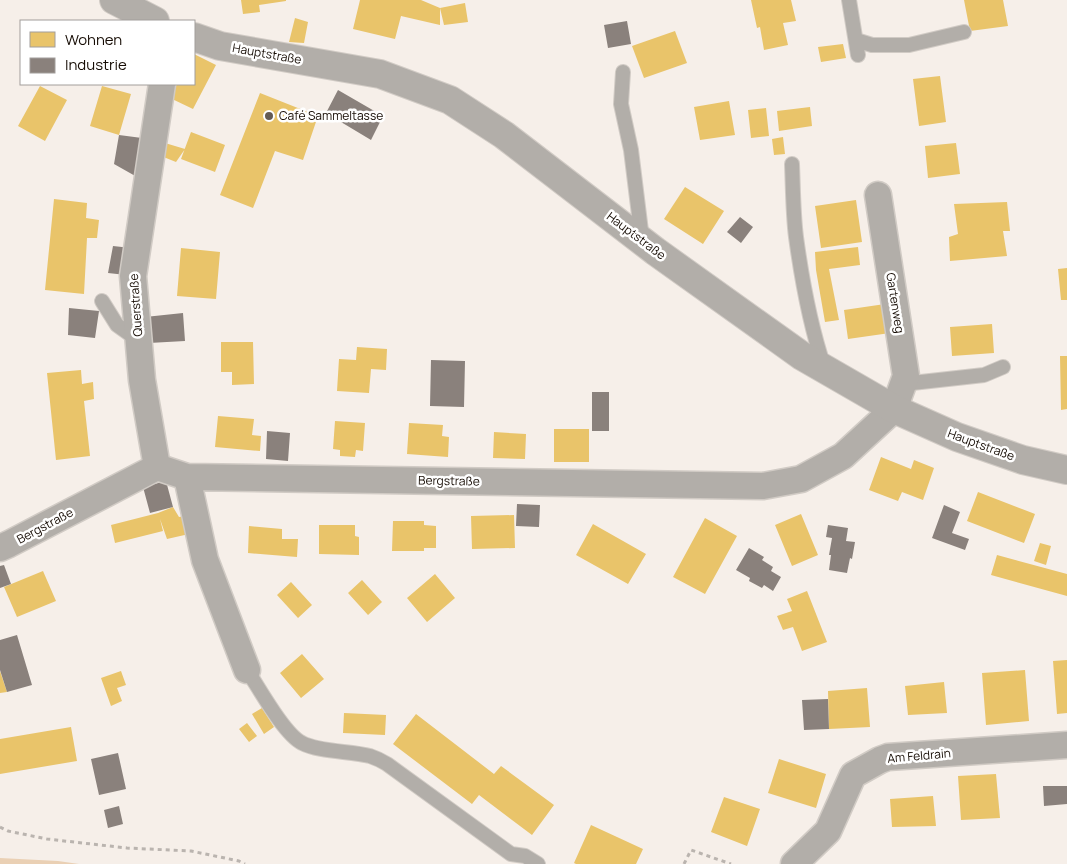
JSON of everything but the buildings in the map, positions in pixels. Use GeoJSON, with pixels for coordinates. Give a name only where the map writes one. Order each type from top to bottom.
{"type":"FeatureCollection","features":[{"type":"Feature","properties":{"kind":"street"},"geometry":{"type":"LineString","coordinates":[[114,0],[153,20]]}},
{"type":"Feature","properties":{"kind":"street","name":"Hauptstraße"},"geometry":{"type":"LineString","coordinates":[[195,37],[220,46],[380,74],[450,100],[504,135],[642,241],[802,356],[824,369],[898,396],[957,437],[1023,460],[1067,470]]}},
{"type":"Feature","properties":{"kind":"street","name":"Querstraße"},"geometry":{"type":"LineString","coordinates":[[157,467],[142,380],[133,276],[162,85]]}},
{"type":"Feature","properties":{"kind":"street","name":"Gartenweg"},"geometry":{"type":"LineString","coordinates":[[878,195],[906,376],[898,396]]}},
{"type":"Feature","properties":{"kind":"street","name":"Bergstraße"},"geometry":{"type":"LineString","coordinates":[[0,548],[157,467],[186,477],[762,486],[801,479],[843,456],[898,396]]}},
{"type":"Feature","properties":{"kind":"street"},"geometry":{"type":"LineString","coordinates":[[186,477],[205,560],[247,670]]}},
{"type":"Feature","properties":{"kind":"street","name":"Am Feldrain"},"geometry":{"type":"LineString","coordinates":[[794,864],[828,830],[853,775],[880,760],[1067,744]]}},
{"type":"Feature","properties":{"kind":"lane"},"geometry":{"type":"LineString","coordinates":[[849,0],[858,55]]}},
{"type":"Feature","properties":{"kind":"lane"},"geometry":{"type":"LineString","coordinates":[[856,40],[872,45],[909,44],[964,32]]}},
{"type":"Feature","properties":{"kind":"lane"},"geometry":{"type":"LineString","coordinates":[[623,72],[621,104],[630,150],[642,241]]}},
{"type":"Feature","properties":{"kind":"lane"},"geometry":{"type":"LineString","coordinates":[[792,164],[796,235],[804,284],[824,369]]}},
{"type":"Feature","properties":{"kind":"lane"},"geometry":{"type":"LineString","coordinates":[[102,300],[117,325],[138,340]]}},
{"type":"Feature","properties":{"kind":"lane"},"geometry":{"type":"LineString","coordinates":[[898,396],[984,375],[1003,367]]}},
{"type":"Feature","properties":{"kind":"lane"},"geometry":{"type":"LineString","coordinates":[[247,670],[284,726],[303,744],[370,756],[387,764],[511,854],[525,856],[538,864]]}},
{"type":"Feature","properties":{"kind":"path"},"geometry":{"type":"LineString","coordinates":[[0,827],[47,839],[127,848],[191,851],[239,861],[245,864]]}},
{"type":"Feature","properties":{"kind":"path"},"geometry":{"type":"LineString","coordinates":[[684,864],[691,850],[731,864]]}},
{"type":"Feature","properties":{"kind":"shaded area"},"geometry":{"type":"Polygon","coordinates":[[[0,858],[58,861],[79,864],[0,864],[0,858]]]}},
{"type":"Feature","properties":{"kind":"place","name":"Café Sammeltasse"},"geometry":{"type":"Point","coordinates":[269,116]}}]}
